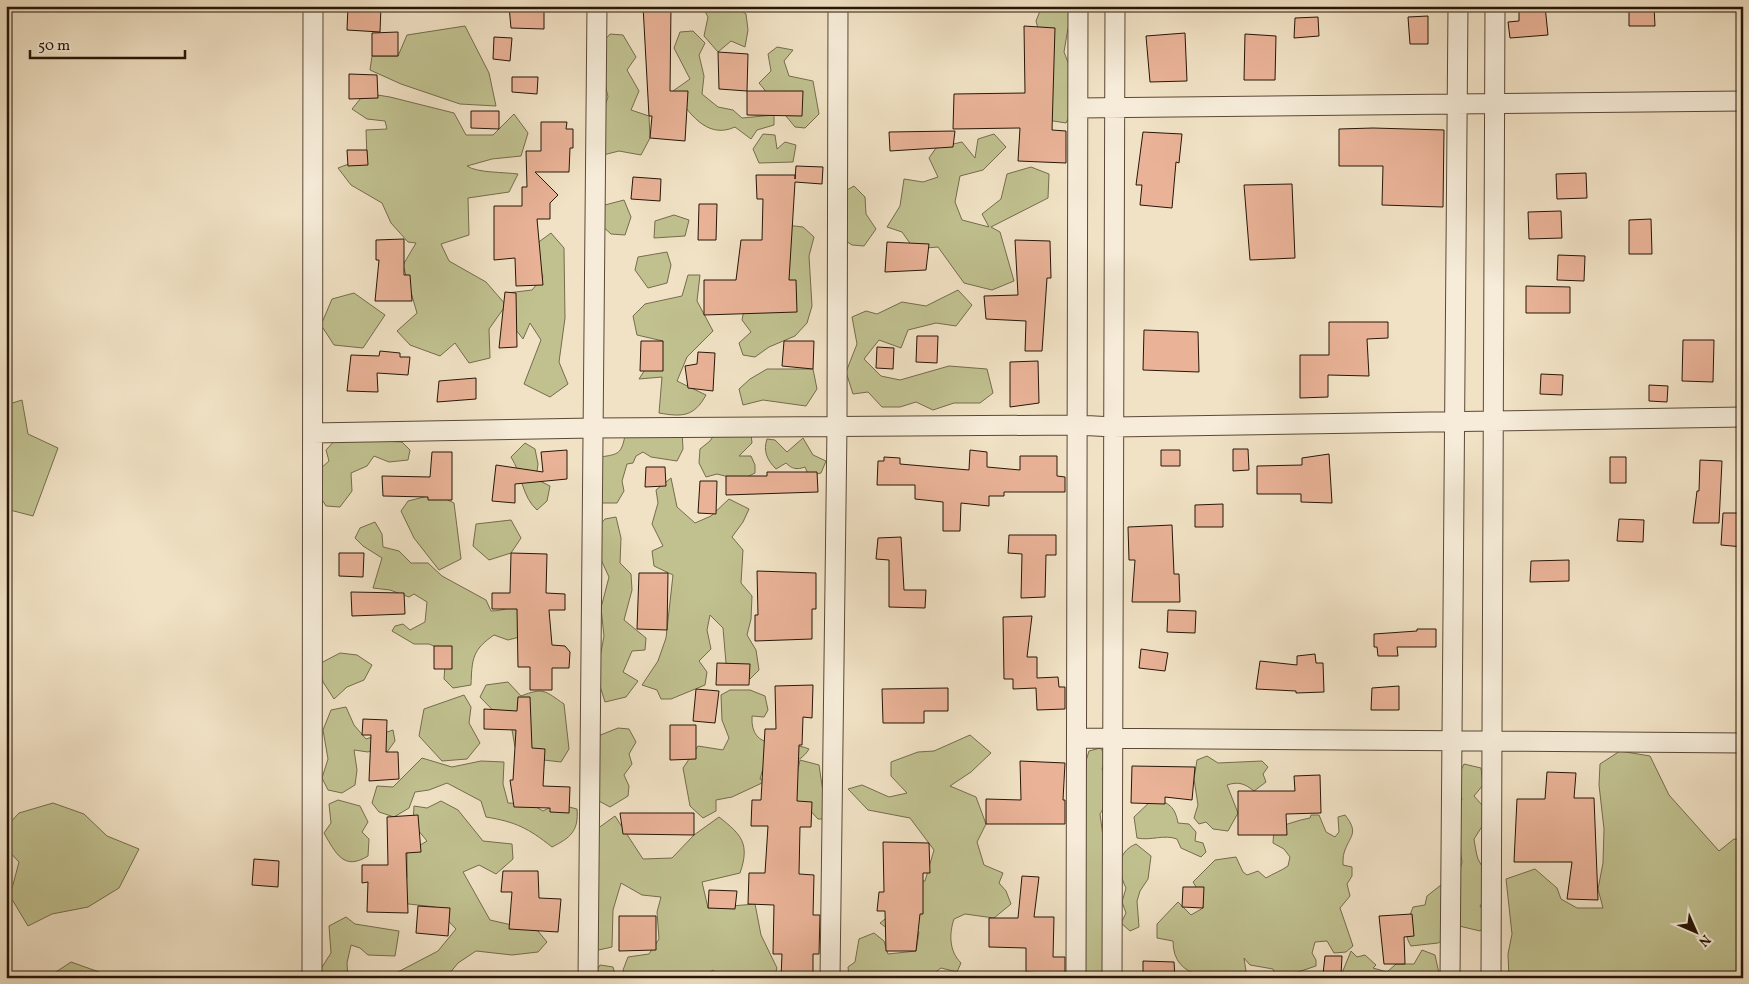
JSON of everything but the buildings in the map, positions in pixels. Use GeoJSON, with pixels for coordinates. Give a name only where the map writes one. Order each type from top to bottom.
{"type":"FeatureCollection","features":[{"type":"Feature","properties":{"kind":"street"},"geometry":{"type":"LineString","coordinates":[[312,978],[313,6]]}},
{"type":"Feature","properties":{"kind":"street"},"geometry":{"type":"LineString","coordinates":[[588,978],[597,6]]}},
{"type":"Feature","properties":{"kind":"street"},"geometry":{"type":"LineString","coordinates":[[830,978],[837,426],[838,6]]}},
{"type":"Feature","properties":{"kind":"street"},"geometry":{"type":"LineString","coordinates":[[1076,978],[1078,6]]}},
{"type":"Feature","properties":{"kind":"street"},"geometry":{"type":"LineString","coordinates":[[1112,978],[1115,6]]}},
{"type":"Feature","properties":{"kind":"street"},"geometry":{"type":"LineString","coordinates":[[1450,978],[1458,6]]}},
{"type":"Feature","properties":{"kind":"street"},"geometry":{"type":"LineString","coordinates":[[1491,978],[1495,6]]}},
{"type":"Feature","properties":{"kind":"street"},"geometry":{"type":"LineString","coordinates":[[1078,108],[1743,101]]}},
{"type":"Feature","properties":{"kind":"street"},"geometry":{"type":"LineString","coordinates":[[313,434],[593,428],[1077,425],[1113,427],[1743,417]]}},
{"type":"Feature","properties":{"kind":"street"},"geometry":{"type":"LineString","coordinates":[[1077,738],[1743,743]]}},
{"type":"Feature","properties":{"kind":"green space"},"geometry":{"type":"Polygon","coordinates":[[[702,6],[734,6],[746,14],[748,30],[745,47],[731,41],[718,52],[704,36],[708,17],[702,6]]]}},
{"type":"Feature","properties":{"kind":"green space"},"geometry":{"type":"Polygon","coordinates":[[[1042,6],[1085,6],[1084,15],[1068,28],[1064,52],[1071,70],[1074,107],[1066,123],[1047,120],[1045,54],[1036,21],[1042,6]]]}},
{"type":"Feature","properties":{"kind":"green space"},"geometry":{"type":"Polygon","coordinates":[[[465,26],[489,73],[496,106],[460,104],[401,84],[370,70],[372,56],[398,56],[407,35],[465,26]]]}},
{"type":"Feature","properties":{"kind":"green space"},"geometry":{"type":"Polygon","coordinates":[[[693,31],[705,43],[699,55],[704,76],[702,94],[718,107],[733,110],[742,118],[774,115],[774,125],[757,130],[751,139],[735,127],[715,130],[707,127],[699,122],[685,107],[673,91],[690,79],[674,48],[680,32],[693,31]]]}},
{"type":"Feature","properties":{"kind":"green space"},"geometry":{"type":"Polygon","coordinates":[[[610,34],[623,35],[636,57],[627,70],[639,91],[631,110],[649,116],[650,138],[641,155],[619,151],[603,155],[601,116],[608,97],[597,49],[610,34]]]}},
{"type":"Feature","properties":{"kind":"green space"},"geometry":{"type":"Polygon","coordinates":[[[777,47],[793,50],[784,61],[789,76],[813,81],[819,114],[805,128],[795,127],[759,83],[771,71],[768,54],[777,47]]]}},
{"type":"Feature","properties":{"kind":"green space"},"geometry":{"type":"Polygon","coordinates":[[[365,93],[390,97],[454,113],[466,135],[493,135],[514,114],[528,133],[521,156],[492,159],[467,166],[484,171],[518,174],[509,192],[468,198],[469,235],[441,244],[449,261],[486,282],[506,305],[489,329],[490,358],[469,363],[455,343],[440,356],[410,345],[397,331],[417,313],[403,265],[416,243],[408,242],[391,223],[382,203],[351,185],[338,168],[367,157],[366,130],[387,129],[385,121],[367,119],[352,109],[365,93]]]}},
{"type":"Feature","properties":{"kind":"green space"},"geometry":{"type":"Polygon","coordinates":[[[763,134],[775,135],[777,149],[785,142],[796,145],[793,162],[759,163],[753,149],[763,134]]]}},
{"type":"Feature","properties":{"kind":"green space"},"geometry":{"type":"Polygon","coordinates":[[[994,134],[1006,147],[983,170],[960,176],[955,202],[962,220],[989,227],[982,214],[1001,199],[1007,174],[1031,167],[1049,174],[1048,198],[991,227],[1000,232],[1014,281],[992,290],[964,283],[938,247],[914,249],[902,232],[887,227],[900,206],[904,179],[923,182],[938,177],[929,158],[936,148],[962,142],[975,158],[978,139],[994,134]]]}},
{"type":"Feature","properties":{"kind":"green space"},"geometry":{"type":"Polygon","coordinates":[[[854,186],[865,197],[866,214],[876,229],[864,246],[852,245],[838,236],[838,195],[854,186]]]}},
{"type":"Feature","properties":{"kind":"green space"},"geometry":{"type":"Polygon","coordinates":[[[624,200],[631,217],[625,235],[611,234],[601,225],[601,206],[624,200]]]}},
{"type":"Feature","properties":{"kind":"green space"},"geometry":{"type":"Polygon","coordinates":[[[674,215],[689,220],[685,236],[654,238],[655,221],[674,215]]]}},
{"type":"Feature","properties":{"kind":"green space"},"geometry":{"type":"Polygon","coordinates":[[[786,225],[803,227],[814,237],[809,256],[812,306],[807,323],[795,336],[769,347],[755,357],[743,355],[739,343],[751,332],[742,320],[745,304],[786,225]]]}},
{"type":"Feature","properties":{"kind":"green space"},"geometry":{"type":"Polygon","coordinates":[[[551,233],[564,248],[565,318],[559,362],[568,384],[550,397],[524,384],[541,340],[530,323],[523,339],[506,317],[507,293],[532,290],[543,277],[532,247],[551,233]]]}},
{"type":"Feature","properties":{"kind":"green space"},"geometry":{"type":"Polygon","coordinates":[[[667,252],[671,265],[667,283],[648,288],[635,270],[638,257],[667,252]]]}},
{"type":"Feature","properties":{"kind":"green space"},"geometry":{"type":"Polygon","coordinates":[[[688,275],[700,275],[697,301],[713,331],[687,357],[677,381],[706,395],[697,408],[687,414],[659,413],[662,377],[639,379],[663,341],[637,335],[633,316],[645,304],[682,296],[688,275]]]}},
{"type":"Feature","properties":{"kind":"green space"},"geometry":{"type":"Polygon","coordinates":[[[958,290],[972,305],[956,326],[936,323],[908,330],[901,348],[879,340],[864,359],[881,376],[900,380],[949,366],[987,369],[993,393],[980,403],[954,403],[933,410],[916,402],[900,407],[882,407],[868,392],[853,394],[846,372],[857,344],[852,317],[866,311],[877,314],[902,302],[926,306],[958,290]]]}},
{"type":"Feature","properties":{"kind":"green space"},"geometry":{"type":"Polygon","coordinates":[[[354,293],[385,315],[363,348],[334,345],[321,325],[332,299],[354,293]]]}},
{"type":"Feature","properties":{"kind":"green space"},"geometry":{"type":"Polygon","coordinates":[[[767,369],[813,369],[817,389],[806,406],[763,400],[743,405],[739,389],[750,379],[767,369]]]}},
{"type":"Feature","properties":{"kind":"green space"},"geometry":{"type":"Polygon","coordinates":[[[22,400],[28,434],[58,448],[33,516],[6,509],[12,475],[6,460],[6,405],[22,400]]]}},
{"type":"Feature","properties":{"kind":"green space"},"geometry":{"type":"Polygon","coordinates":[[[682,431],[683,449],[677,461],[651,457],[643,452],[636,456],[633,463],[627,464],[622,481],[624,491],[617,503],[603,503],[596,497],[601,457],[618,452],[625,436],[682,431]]]}},
{"type":"Feature","properties":{"kind":"green space"},"geometry":{"type":"Polygon","coordinates":[[[716,432],[751,434],[752,443],[739,456],[751,456],[755,465],[755,473],[741,480],[717,474],[706,477],[699,463],[700,449],[710,441],[716,432]]]}},
{"type":"Feature","properties":{"kind":"green space"},"geometry":{"type":"Polygon","coordinates":[[[803,438],[813,455],[826,461],[821,473],[809,476],[805,467],[790,467],[786,463],[776,469],[767,455],[765,447],[767,439],[775,440],[787,452],[803,438]]]}},
{"type":"Feature","properties":{"kind":"green space"},"geometry":{"type":"Polygon","coordinates":[[[336,439],[402,442],[410,450],[408,460],[389,462],[374,456],[367,466],[351,473],[352,491],[340,507],[326,506],[316,490],[320,469],[329,461],[326,450],[336,439]]]}},
{"type":"Feature","properties":{"kind":"green space"},"geometry":{"type":"Polygon","coordinates":[[[525,443],[535,449],[538,464],[536,479],[550,486],[547,501],[537,510],[528,499],[511,457],[525,443]]]}},
{"type":"Feature","properties":{"kind":"green space"},"geometry":{"type":"Polygon","coordinates":[[[671,478],[677,507],[695,523],[711,516],[729,499],[749,509],[743,522],[732,537],[743,550],[741,583],[752,596],[751,619],[747,635],[756,650],[759,670],[750,679],[740,670],[726,663],[723,628],[710,615],[707,630],[711,649],[699,661],[707,672],[705,685],[671,699],[661,699],[657,690],[642,685],[658,661],[666,638],[673,575],[654,566],[652,551],[663,546],[652,524],[658,503],[656,490],[671,478]]]}},
{"type":"Feature","properties":{"kind":"green space"},"geometry":{"type":"Polygon","coordinates":[[[436,494],[454,503],[461,559],[439,570],[414,538],[401,511],[408,501],[436,494]]]}},
{"type":"Feature","properties":{"kind":"green space"},"geometry":{"type":"Polygon","coordinates":[[[616,517],[621,538],[620,563],[631,574],[632,590],[624,620],[646,638],[645,650],[632,651],[623,672],[638,681],[626,697],[605,702],[600,686],[599,663],[604,636],[601,608],[609,577],[598,553],[596,529],[605,519],[616,517]]]}},
{"type":"Feature","properties":{"kind":"green space"},"geometry":{"type":"Polygon","coordinates":[[[511,520],[521,538],[511,553],[489,560],[473,546],[476,524],[511,520]]]}},
{"type":"Feature","properties":{"kind":"green space"},"geometry":{"type":"Polygon","coordinates":[[[375,522],[382,534],[383,547],[399,551],[411,563],[428,563],[442,576],[486,600],[491,611],[526,607],[531,634],[508,640],[494,635],[481,645],[477,651],[473,662],[471,685],[453,688],[444,679],[446,651],[429,644],[414,644],[392,631],[395,626],[403,624],[410,630],[425,622],[427,602],[414,594],[409,597],[390,590],[373,588],[382,558],[363,546],[355,538],[360,528],[375,522]]]}},
{"type":"Feature","properties":{"kind":"green space"},"geometry":{"type":"Polygon","coordinates":[[[340,653],[357,655],[372,665],[364,680],[347,687],[334,699],[323,682],[319,664],[340,653]]]}},
{"type":"Feature","properties":{"kind":"green space"},"geometry":{"type":"Polygon","coordinates":[[[508,682],[521,696],[540,691],[548,693],[564,704],[569,749],[561,762],[535,759],[515,747],[512,730],[480,697],[486,685],[508,682]]]}},
{"type":"Feature","properties":{"kind":"green space"},"geometry":{"type":"Polygon","coordinates":[[[730,690],[750,690],[765,696],[768,710],[764,717],[752,716],[753,728],[757,736],[763,741],[809,749],[805,755],[795,761],[764,765],[760,779],[782,782],[796,779],[800,760],[819,765],[827,819],[818,819],[804,804],[783,804],[762,783],[732,797],[716,800],[716,811],[703,818],[690,806],[683,768],[698,746],[723,750],[729,738],[722,720],[721,695],[730,690]]]}},
{"type":"Feature","properties":{"kind":"green space"},"geometry":{"type":"Polygon","coordinates":[[[464,695],[471,707],[469,723],[480,743],[467,759],[442,761],[419,736],[424,709],[464,695]]]}},
{"type":"Feature","properties":{"kind":"green space"},"geometry":{"type":"Polygon","coordinates":[[[346,707],[354,725],[366,739],[393,730],[395,741],[387,752],[378,747],[368,752],[354,750],[357,770],[355,785],[342,793],[328,790],[322,778],[328,759],[323,730],[331,710],[346,707]]]}},
{"type":"Feature","properties":{"kind":"green space"},"geometry":{"type":"Polygon","coordinates":[[[618,728],[629,729],[636,742],[629,754],[632,764],[624,775],[629,786],[628,796],[610,807],[597,800],[598,736],[618,728]]]}},
{"type":"Feature","properties":{"kind":"green space"},"geometry":{"type":"Polygon","coordinates":[[[970,735],[991,753],[971,772],[950,786],[976,797],[986,824],[977,842],[984,865],[1003,873],[999,883],[1006,891],[1011,904],[994,918],[965,914],[954,919],[951,942],[954,953],[961,963],[957,972],[941,968],[928,978],[849,978],[848,967],[855,962],[859,939],[874,933],[884,941],[888,954],[916,951],[919,932],[888,929],[880,923],[889,916],[913,881],[925,881],[934,850],[910,818],[868,810],[848,789],[862,785],[889,797],[907,793],[891,776],[891,762],[918,752],[934,751],[970,735]]]}},
{"type":"Feature","properties":{"kind":"green space"},"geometry":{"type":"Polygon","coordinates":[[[1100,748],[1107,756],[1102,769],[1108,786],[1106,803],[1100,814],[1109,881],[1103,895],[1108,941],[1103,954],[1106,978],[1062,978],[1069,974],[1086,931],[1081,922],[1086,761],[1089,751],[1100,748]]]}},
{"type":"Feature","properties":{"kind":"green space"},"geometry":{"type":"Polygon","coordinates":[[[1620,751],[1650,756],[1669,795],[1719,851],[1734,839],[1743,840],[1743,905],[1739,906],[1743,915],[1743,978],[1627,978],[1611,972],[1610,978],[1509,978],[1508,954],[1512,934],[1506,879],[1535,869],[1557,888],[1561,899],[1577,908],[1603,908],[1598,889],[1603,863],[1604,829],[1599,785],[1600,764],[1620,751]]]}},
{"type":"Feature","properties":{"kind":"green space"},"geometry":{"type":"Polygon","coordinates":[[[1207,756],[1218,763],[1262,761],[1268,767],[1263,774],[1266,782],[1254,791],[1242,784],[1227,785],[1238,813],[1228,831],[1213,829],[1206,822],[1199,824],[1194,818],[1198,805],[1194,779],[1197,760],[1207,756]]]}},
{"type":"Feature","properties":{"kind":"green space"},"geometry":{"type":"Polygon","coordinates":[[[422,758],[452,767],[481,761],[504,762],[503,784],[508,803],[531,804],[543,811],[557,804],[577,809],[575,828],[568,837],[552,847],[521,827],[506,821],[486,817],[481,801],[447,783],[429,790],[415,792],[409,808],[394,817],[379,812],[372,803],[377,786],[393,787],[422,758]]]}},
{"type":"Feature","properties":{"kind":"green space"},"geometry":{"type":"Polygon","coordinates":[[[1464,764],[1481,768],[1483,785],[1474,796],[1490,814],[1474,839],[1478,859],[1489,882],[1488,892],[1480,906],[1489,920],[1480,931],[1455,925],[1455,890],[1462,862],[1456,818],[1462,799],[1456,780],[1464,764]]]}},
{"type":"Feature","properties":{"kind":"green space"},"geometry":{"type":"Polygon","coordinates":[[[1153,799],[1170,806],[1175,813],[1178,823],[1189,824],[1196,832],[1195,841],[1203,843],[1206,852],[1201,857],[1181,848],[1177,839],[1167,837],[1137,838],[1134,817],[1153,799]]]}},
{"type":"Feature","properties":{"kind":"green space"},"geometry":{"type":"Polygon","coordinates":[[[338,800],[360,806],[368,822],[362,832],[369,839],[368,856],[360,860],[353,862],[342,858],[324,833],[331,823],[329,804],[338,800]]]}},
{"type":"Feature","properties":{"kind":"green space"},"geometry":{"type":"Polygon","coordinates":[[[441,801],[458,810],[483,841],[512,844],[513,859],[496,874],[479,865],[463,872],[490,920],[538,931],[547,942],[538,952],[512,955],[476,951],[458,963],[449,974],[439,978],[398,978],[394,974],[438,951],[456,929],[435,907],[400,903],[407,877],[407,853],[427,841],[413,824],[414,806],[427,808],[441,801]]]}},
{"type":"Feature","properties":{"kind":"green space"},"geometry":{"type":"Polygon","coordinates":[[[53,803],[84,814],[107,836],[139,849],[119,888],[88,907],[52,914],[28,926],[10,896],[19,862],[6,848],[6,827],[19,813],[53,803]]]}},
{"type":"Feature","properties":{"kind":"green space"},"geometry":{"type":"Polygon","coordinates":[[[1311,815],[1319,815],[1326,832],[1335,837],[1339,832],[1338,817],[1345,815],[1352,827],[1352,835],[1346,847],[1343,860],[1343,865],[1352,867],[1352,876],[1347,884],[1350,896],[1340,908],[1353,946],[1346,952],[1334,953],[1327,941],[1315,942],[1312,953],[1316,960],[1316,966],[1295,973],[1291,978],[1277,978],[1273,969],[1250,965],[1244,958],[1247,978],[1199,975],[1189,971],[1180,964],[1175,954],[1173,941],[1157,938],[1157,924],[1178,902],[1191,915],[1203,908],[1203,898],[1193,882],[1215,860],[1236,857],[1243,872],[1247,875],[1258,871],[1266,878],[1283,869],[1288,866],[1290,857],[1284,849],[1273,843],[1274,828],[1310,818],[1311,815]]]}},
{"type":"Feature","properties":{"kind":"green space"},"geometry":{"type":"Polygon","coordinates":[[[615,816],[643,859],[672,858],[694,835],[719,817],[733,829],[744,847],[740,873],[702,882],[708,908],[755,904],[761,935],[777,968],[774,978],[717,978],[713,970],[702,978],[625,978],[623,970],[628,957],[649,954],[659,939],[657,912],[661,897],[642,895],[621,883],[613,910],[612,947],[594,951],[597,829],[615,816]]]}},
{"type":"Feature","properties":{"kind":"green space"},"geometry":{"type":"Polygon","coordinates":[[[1136,844],[1151,856],[1148,879],[1140,891],[1137,901],[1139,927],[1130,931],[1121,923],[1126,913],[1122,902],[1126,888],[1121,876],[1120,863],[1125,852],[1136,844]]]}},
{"type":"Feature","properties":{"kind":"green space"},"geometry":{"type":"Polygon","coordinates":[[[1441,885],[1448,892],[1449,937],[1438,943],[1411,946],[1406,931],[1413,907],[1425,905],[1427,896],[1441,885]]]}},
{"type":"Feature","properties":{"kind":"green space"},"geometry":{"type":"Polygon","coordinates":[[[346,917],[355,924],[399,931],[395,956],[368,955],[360,948],[351,945],[347,963],[348,978],[315,978],[331,953],[329,926],[346,917]]]}},
{"type":"Feature","properties":{"kind":"green space"},"geometry":{"type":"Polygon","coordinates":[[[1422,950],[1435,955],[1440,978],[1340,978],[1351,951],[1357,957],[1365,955],[1376,965],[1373,968],[1387,972],[1396,964],[1414,964],[1422,950]]]}},
{"type":"Feature","properties":{"kind":"green space"},"geometry":{"type":"Polygon","coordinates":[[[71,962],[116,978],[47,978],[71,962]]]}},
{"type":"Feature","properties":{"kind":"green space"},"geometry":{"type":"Polygon","coordinates":[[[600,965],[613,967],[616,978],[592,978],[600,965]]]}}]}
